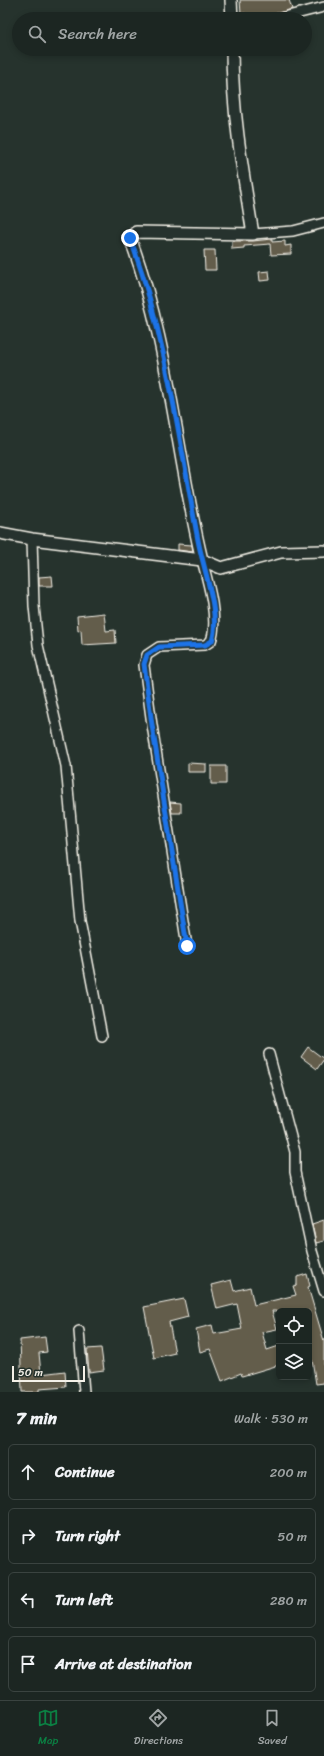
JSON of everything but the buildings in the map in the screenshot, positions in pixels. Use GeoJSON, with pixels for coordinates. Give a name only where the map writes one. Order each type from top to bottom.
{"type":"FeatureCollection","features":[{"type":"Feature","properties":{"kind":"street"},"geometry":{"type":"LineString","coordinates":[[232,0],[232,12]]}},
{"type":"Feature","properties":{"kind":"street"},"geometry":{"type":"LineString","coordinates":[[304,12],[324,7]]}},
{"type":"Feature","properties":{"kind":"street"},"geometry":{"type":"LineString","coordinates":[[232,56],[232,81],[240,151],[253,234]]}},
{"type":"Feature","properties":{"kind":"street"},"geometry":{"type":"LineString","coordinates":[[187,946],[152,725],[144,664],[147,655],[159,647],[205,645],[212,641],[214,635],[212,598],[202,560],[159,333],[139,262],[130,238],[136,232],[253,234],[293,230],[324,223]]}},
{"type":"Feature","properties":{"kind":"street"},"geometry":{"type":"LineString","coordinates":[[0,534],[202,560],[220,568],[281,552],[324,551]]}},
{"type":"Feature","properties":{"kind":"street"},"geometry":{"type":"LineString","coordinates":[[32,539],[34,606],[38,644],[66,766],[80,922],[102,1036]]}},
{"type":"Feature","properties":{"kind":"street"},"geometry":{"type":"LineString","coordinates":[[268,1054],[295,1152],[295,1172],[312,1251],[324,1291]]}},
{"type":"Feature","properties":{"kind":"street"},"geometry":{"type":"LineString","coordinates":[[79,1331],[84,1392]]}},
{"type":"Feature","properties":{"kind":"route"},"geometry":{"type":"LineString","coordinates":[[130,238],[139,262],[159,333],[199,546],[212,598],[214,635],[212,641],[205,645],[159,647],[147,655],[144,664],[152,725],[187,946]]}}]}
